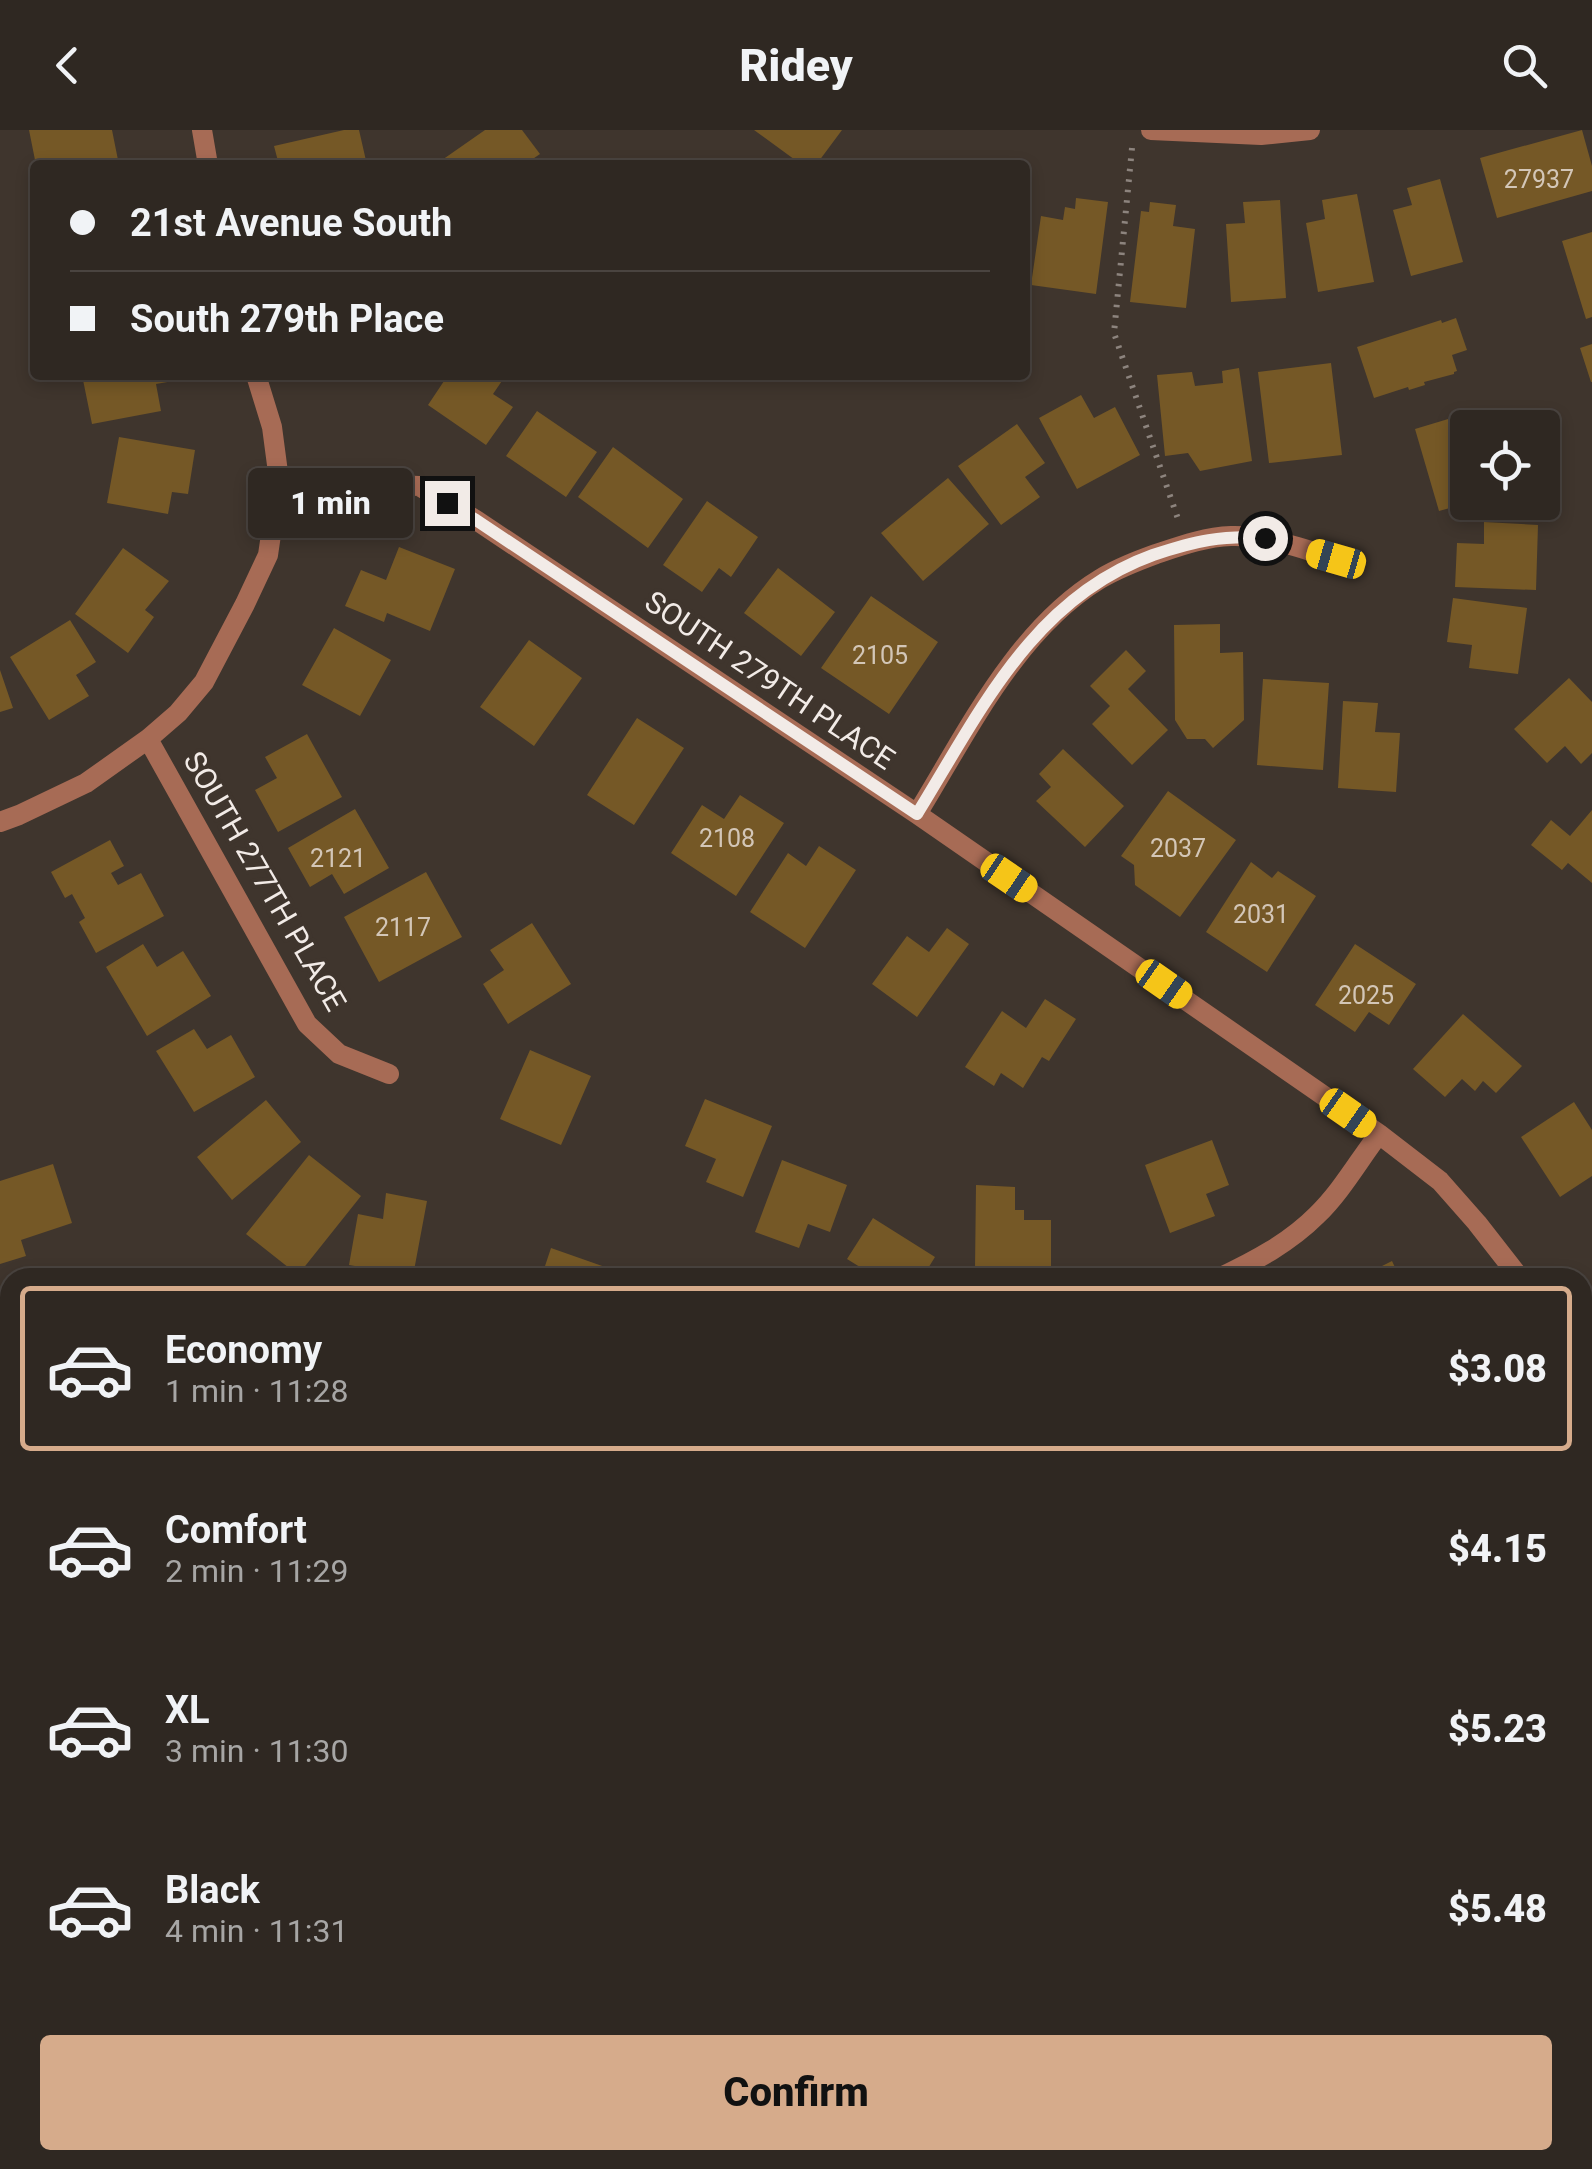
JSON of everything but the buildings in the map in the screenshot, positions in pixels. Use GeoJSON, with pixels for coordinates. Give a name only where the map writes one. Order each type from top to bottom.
{"type":"FeatureCollection","features":[{"type":"Feature","properties":{"kind":"street"},"geometry":{"type":"LineString","coordinates":[[202,130],[207,160]]}},
{"type":"Feature","properties":{"kind":"street"},"geometry":{"type":"LineString","coordinates":[[1151,130],[1260,135],[1310,130]]}},
{"type":"Feature","properties":{"kind":"street"},"geometry":{"type":"LineString","coordinates":[[0,822],[86,784],[178,714],[204,682],[268,555],[278,480],[272,427],[258,380]]}},
{"type":"Feature","properties":{"kind":"street","name":"SOUTH 279TH PLACE"},"geometry":{"type":"LineString","coordinates":[[278,480],[419,486],[476,520],[917,814],[1379,1134],[1440,1180],[1514,1268]]}},
{"type":"Feature","properties":{"kind":"street"},"geometry":{"type":"LineString","coordinates":[[917,814],[1006,671],[1068,602],[1100,580],[1132,563],[1186,544],[1230,536],[1265,538],[1336,559]]}},
{"type":"Feature","properties":{"kind":"street","name":"SOUTH 277TH PLACE"},"geometry":{"type":"LineString","coordinates":[[148,739],[307,1024],[339,1054],[389,1074]]}},
{"type":"Feature","properties":{"kind":"street"},"geometry":{"type":"LineString","coordinates":[[1241,1268],[1288,1240],[1320,1213],[1379,1134]]}},
{"type":"Feature","properties":{"kind":"path"},"geometry":{"type":"LineString","coordinates":[[1134,130],[1114,333],[1186,544]]}},
{"type":"Feature","properties":{"kind":"route"},"geometry":{"type":"LineString","coordinates":[[447,503],[917,814],[1006,671],[1068,602],[1132,563],[1186,544],[1230,536],[1265,538]]}}]}
